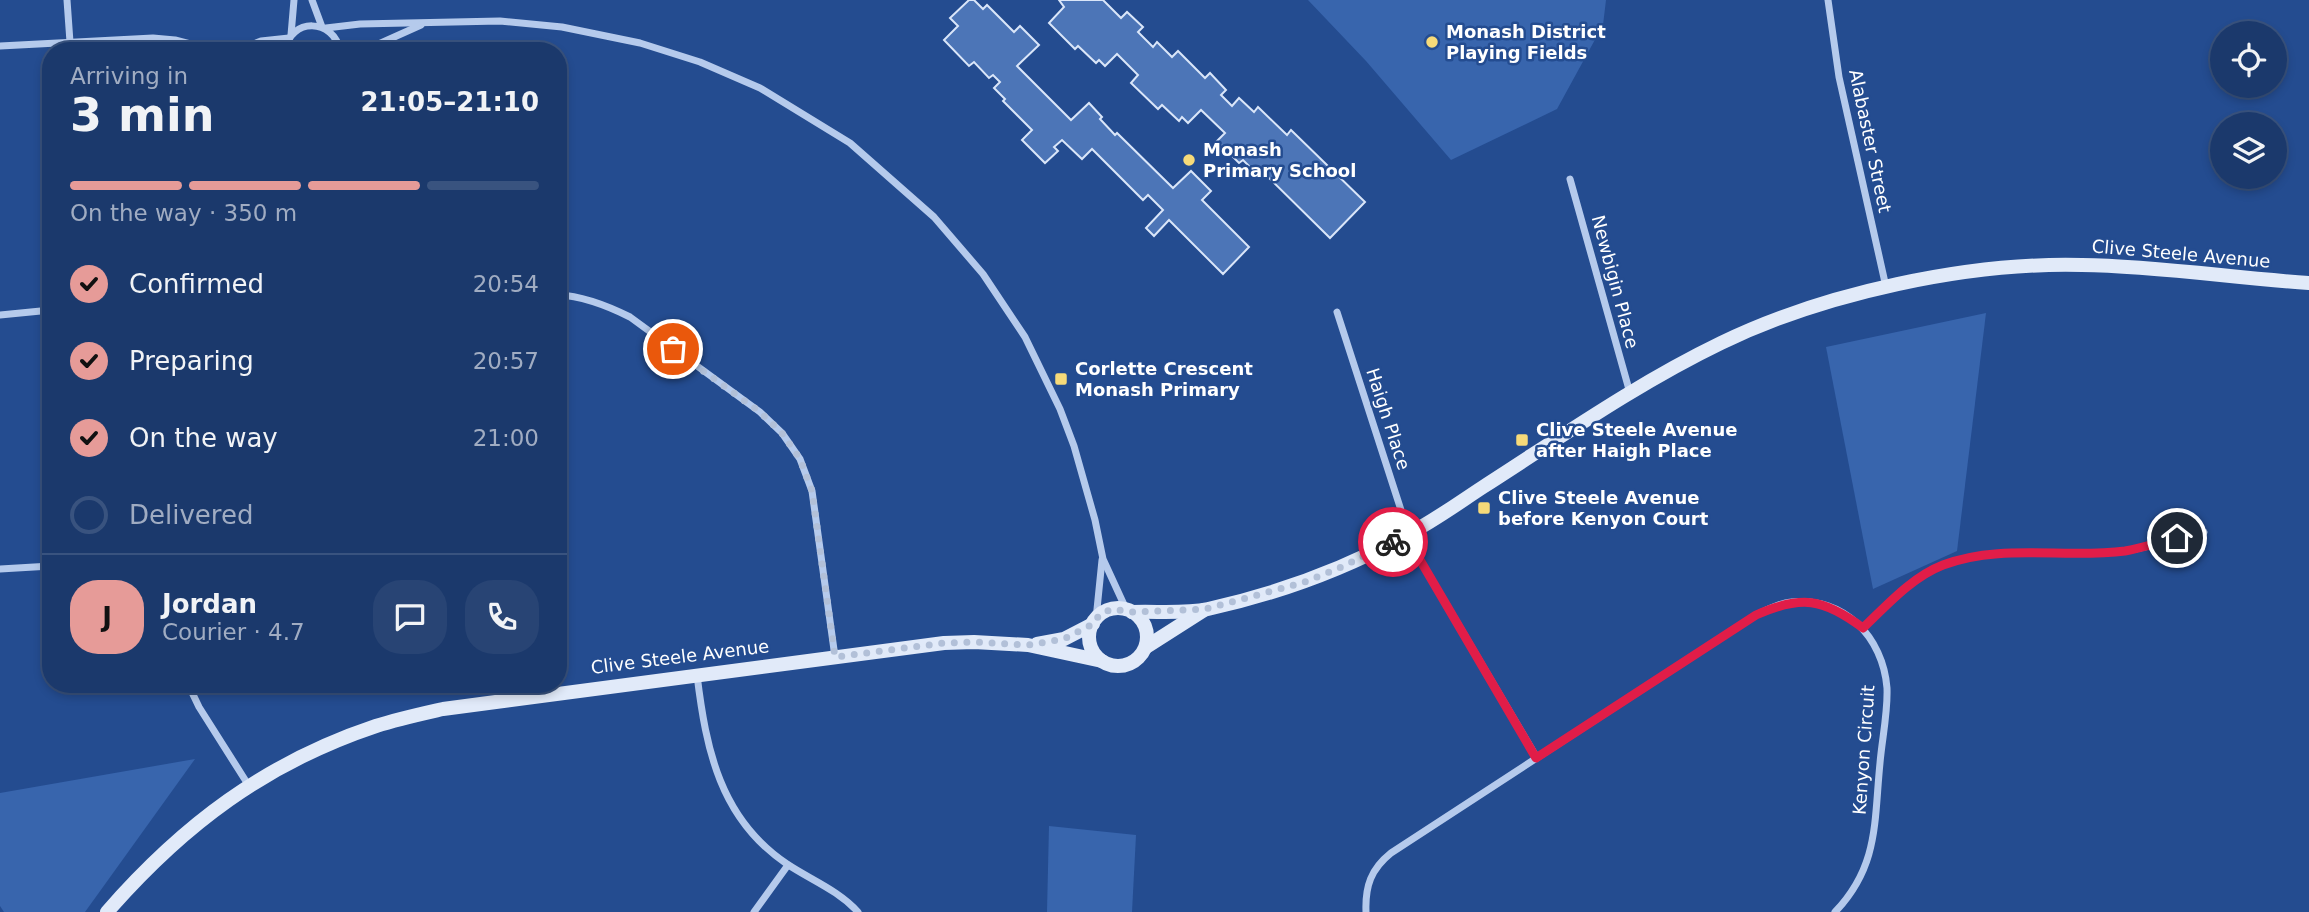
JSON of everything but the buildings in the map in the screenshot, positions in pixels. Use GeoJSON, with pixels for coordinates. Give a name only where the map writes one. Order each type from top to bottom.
{"type":"FeatureCollection","features":[{"type":"Feature","properties":{"kind":"street"},"geometry":{"type":"LineString","coordinates":[[67,0],[69,42],[153,38],[183,42]]}},
{"type":"Feature","properties":{"kind":"street"},"geometry":{"type":"LineString","coordinates":[[288,42],[294,0]]}},
{"type":"Feature","properties":{"kind":"street"},"geometry":{"type":"LineString","coordinates":[[312,0],[324,27],[337,42]]}},
{"type":"Feature","properties":{"kind":"street","name":"Alabaster Street"},"geometry":{"type":"LineString","coordinates":[[1828,0],[1839,77],[1886,287]]}},
{"type":"Feature","properties":{"kind":"street"},"geometry":{"type":"LineString","coordinates":[[259,42],[290,37],[305,26],[485,21],[562,27],[640,43],[700,62],[760,88],[820,123],[870,159],[934,217],[983,274],[1025,337],[1060,409],[1074,446],[1095,520],[1102,559],[1089,640],[1091,648],[1102,661],[1118,666],[1127,665],[1135,661],[1146,647],[1147,631],[1139,617],[1129,610],[1102,559]]}},
{"type":"Feature","properties":{"kind":"street"},"geometry":{"type":"LineString","coordinates":[[383,42],[425,23]]}},
{"type":"Feature","properties":{"kind":"street"},"geometry":{"type":"LineString","coordinates":[[0,46],[42,44]]}},
{"type":"Feature","properties":{"kind":"street","name":"Newbigin Place"},"geometry":{"type":"LineString","coordinates":[[1570,179],[1630,393]]}},
{"type":"Feature","properties":{"kind":"street","name":"Clive Steele Avenue"},"geometry":{"type":"LineString","coordinates":[[1129,610],[1205,609],[1302,583],[1337,569],[1406,536],[1630,393],[1722,342],[1774,321],[1853,295],[1924,279],[2001,268],[2079,264],[2156,268],[2309,283]]}},
{"type":"Feature","properties":{"kind":"street"},"geometry":{"type":"LineString","coordinates":[[567,296],[582,298],[630,317],[760,412],[782,433],[800,459],[812,491],[835,657]]}},
{"type":"Feature","properties":{"kind":"street"},"geometry":{"type":"LineString","coordinates":[[0,315],[42,311]]}},
{"type":"Feature","properties":{"kind":"street","name":"Haigh Place"},"geometry":{"type":"LineString","coordinates":[[1337,312],[1401,510],[1406,536]]}},
{"type":"Feature","properties":{"kind":"street"},"geometry":{"type":"LineString","coordinates":[[1863,628],[1900,593],[1928,572],[1954,562],[1976,556],[2124,551],[2204,532]]}},
{"type":"Feature","properties":{"kind":"street"},"geometry":{"type":"LineString","coordinates":[[1406,536],[1536,758]]}},
{"type":"Feature","properties":{"kind":"street"},"geometry":{"type":"LineString","coordinates":[[0,569],[42,567]]}},
{"type":"Feature","properties":{"kind":"street","name":"Kenyon Circuit"},"geometry":{"type":"LineString","coordinates":[[1366,912],[1365,896],[1369,878],[1378,863],[1391,853],[1756,615],[1779,604],[1792,602],[1817,603],[1842,612],[1863,628],[1880,655],[1887,688],[1873,838],[1867,864],[1857,887],[1835,912]]}},
{"type":"Feature","properties":{"kind":"street","name":"Clive Steele Avenue"},"geometry":{"type":"LineString","coordinates":[[1146,647],[1205,609]]}},
{"type":"Feature","properties":{"kind":"street"},"geometry":{"type":"LineString","coordinates":[[1094,621],[1106,611],[1129,610]]}},
{"type":"Feature","properties":{"kind":"street","name":"Clive Steele Avenue"},"geometry":{"type":"LineString","coordinates":[[1028,645],[1064,639],[1094,621]]}},
{"type":"Feature","properties":{"kind":"street","name":"Clive Steele Avenue"},"geometry":{"type":"LineString","coordinates":[[567,692],[944,643],[1028,645],[1102,661]]}},
{"type":"Feature","properties":{"kind":"street"},"geometry":{"type":"LineString","coordinates":[[697,675],[704,727],[713,765],[728,800],[749,830],[774,855],[837,893],[858,912]]}},
{"type":"Feature","properties":{"kind":"street"},"geometry":{"type":"LineString","coordinates":[[192,693],[249,786]]}},
{"type":"Feature","properties":{"kind":"street","name":"Clive Steele Avenue"},"geometry":{"type":"LineString","coordinates":[[107,912],[157,857],[186,831],[249,786],[324,746],[376,726],[443,709],[563,693]]}},
{"type":"Feature","properties":{"kind":"street"},"geometry":{"type":"LineString","coordinates":[[754,912],[788,865]]}},
{"type":"Feature","properties":{"kind":"shaded area"},"geometry":{"type":"Polygon","coordinates":[[[1308,0],[1606,0],[1603,25],[1557,109],[1451,160],[1366,61],[1308,0]]]}},
{"type":"Feature","properties":{"kind":"shaded area"},"geometry":{"type":"Polygon","coordinates":[[[1986,313],[1957,551],[1873,589],[1826,347],[1986,313]]]}},
{"type":"Feature","properties":{"kind":"shaded area"},"geometry":{"type":"Polygon","coordinates":[[[195,759],[85,912],[4,912],[0,906],[0,793],[195,759]]]}},
{"type":"Feature","properties":{"kind":"shaded area"},"geometry":{"type":"Polygon","coordinates":[[[1049,826],[1136,835],[1132,912],[1047,912],[1049,826]]]}},
{"type":"Feature","properties":{"kind":"way so far"},"geometry":{"type":"LineString","coordinates":[[673,349],[760,412],[782,433],[800,459],[812,491],[835,657],[944,643],[1028,645],[1064,639],[1093,624],[1100,614],[1112,609],[1132,612],[1205,609],[1302,583],[1393,542]]}},
{"type":"Feature","properties":{"kind":"place","name":"Monash District Playing Fields"},"geometry":{"type":"Point","coordinates":[1432,42]}},
{"type":"Feature","properties":{"kind":"place","name":"Monash Primary School"},"geometry":{"type":"Point","coordinates":[1189,160]}},
{"type":"Feature","properties":{"kind":"place","name":"Corlette Crescent Monash Primary"},"geometry":{"type":"Point","coordinates":[1061,379]}},
{"type":"Feature","properties":{"kind":"place","name":"Clive Steele Avenue after Haigh Place"},"geometry":{"type":"Point","coordinates":[1522,440]}},
{"type":"Feature","properties":{"kind":"place","name":"Clive Steele Avenue before Kenyon Court"},"geometry":{"type":"Point","coordinates":[1484,508]}},
{"type":"Feature","properties":{"kind":"route"},"geometry":{"type":"LineString","coordinates":[[1393,542],[1406,536],[1536,758],[1756,615],[1779,604],[1817,603],[1842,612],[1863,628],[1900,593],[1928,572],[1944,565],[1976,556],[2124,551],[2177,538]]}}]}
